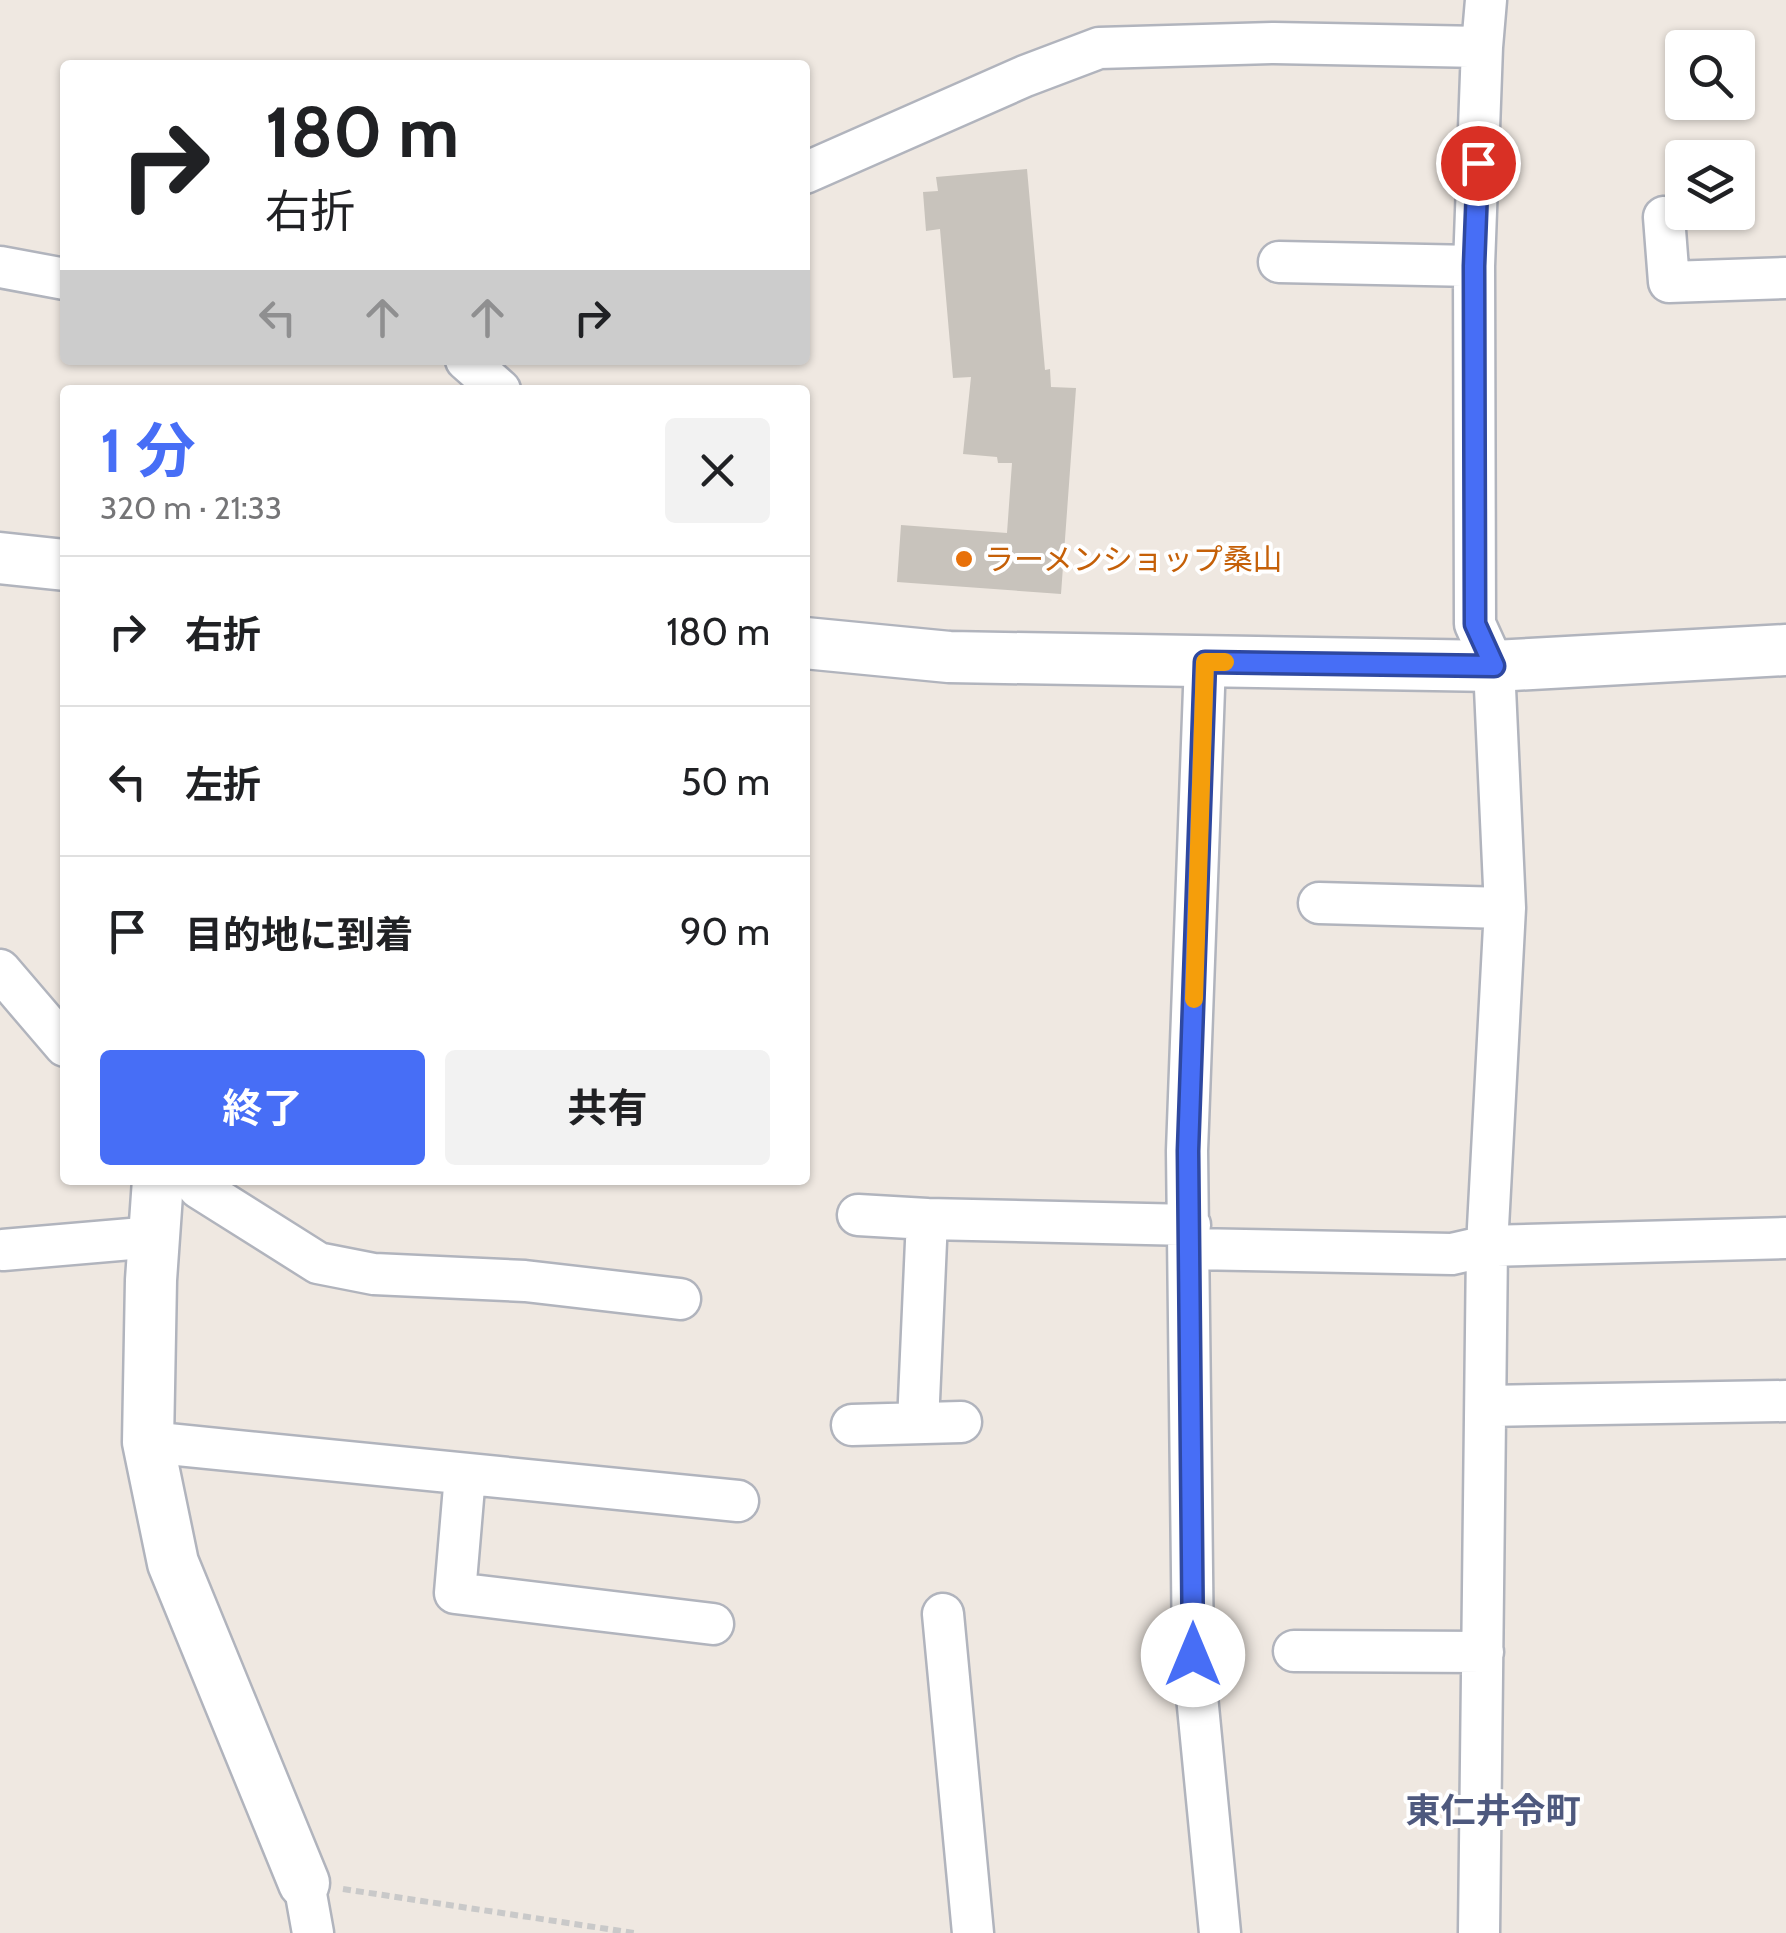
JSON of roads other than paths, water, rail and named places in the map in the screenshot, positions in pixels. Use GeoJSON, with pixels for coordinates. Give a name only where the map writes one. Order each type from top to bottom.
{"type":"FeatureCollection","features":[{"type":"Feature","properties":{"kind":"street"},"geometry":{"type":"LineString","coordinates":[[1479,1933],[1488,1246],[1504,908],[1494,666],[1475,624],[1474,266],[1486,0]]}},
{"type":"Feature","properties":{"kind":"street"},"geometry":{"type":"LineString","coordinates":[[810,171],[1025,76],[1099,48],[1274,42],[1482,48]]}},
{"type":"Feature","properties":{"kind":"street"},"geometry":{"type":"LineString","coordinates":[[1664,218],[1670,282],[1786,278]]}},
{"type":"Feature","properties":{"kind":"street"},"geometry":{"type":"LineString","coordinates":[[1279,262],[1474,266]]}},
{"type":"Feature","properties":{"kind":"street"},"geometry":{"type":"LineString","coordinates":[[0,268],[60,278]]}},
{"type":"Feature","properties":{"kind":"street"},"geometry":{"type":"LineString","coordinates":[[472,365],[494,385]]}},
{"type":"Feature","properties":{"kind":"street"},"geometry":{"type":"LineString","coordinates":[[0,558],[60,564]]}},
{"type":"Feature","properties":{"kind":"street"},"geometry":{"type":"LineString","coordinates":[[810,643],[949,657],[1494,666],[1786,650]]}},
{"type":"Feature","properties":{"kind":"street"},"geometry":{"type":"LineString","coordinates":[[1205,662],[1188,1151],[1193,1655],[1220,1933]]}},
{"type":"Feature","properties":{"kind":"street"},"geometry":{"type":"LineString","coordinates":[[1319,903],[1504,908]]}},
{"type":"Feature","properties":{"kind":"street"},"geometry":{"type":"LineString","coordinates":[[0,970],[60,1040]]}},
{"type":"Feature","properties":{"kind":"street"},"geometry":{"type":"LineString","coordinates":[[158,1185],[148,1442],[173,1563],[304,1883],[312,1933]]}},
{"type":"Feature","properties":{"kind":"street"},"geometry":{"type":"LineString","coordinates":[[200,1185],[318,1262],[374,1274],[526,1281],[680,1299]]}},
{"type":"Feature","properties":{"kind":"street"},"geometry":{"type":"LineString","coordinates":[[858,1215],[1452,1254],[1488,1246],[1786,1238]]}},
{"type":"Feature","properties":{"kind":"street"},"geometry":{"type":"LineString","coordinates":[[918,1424],[927,1219]]}},
{"type":"Feature","properties":{"kind":"street"},"geometry":{"type":"LineString","coordinates":[[3,1250],[154,1238]]}},
{"type":"Feature","properties":{"kind":"street"},"geometry":{"type":"LineString","coordinates":[[1486,1406],[1786,1401]]}},
{"type":"Feature","properties":{"kind":"street"},"geometry":{"type":"LineString","coordinates":[[852,1425],[961,1422]]}},
{"type":"Feature","properties":{"kind":"street"},"geometry":{"type":"LineString","coordinates":[[148,1442],[738,1500]]}},
{"type":"Feature","properties":{"kind":"street"},"geometry":{"type":"LineString","coordinates":[[465,1474],[456,1592],[713,1624]]}},
{"type":"Feature","properties":{"kind":"street"},"geometry":{"type":"LineString","coordinates":[[943,1614],[973,1933]]}},
{"type":"Feature","properties":{"kind":"street"},"geometry":{"type":"LineString","coordinates":[[1294,1651],[1482,1652]]}},
{"type":"Feature","properties":{"kind":"place","name":"ラーメンショップ桑山"},"geometry":{"type":"Point","coordinates":[964,559]}},
{"type":"Feature","properties":{"kind":"district","name":"東仁井令町"},"geometry":{"type":"Point","coordinates":[1493,1810]}}]}
